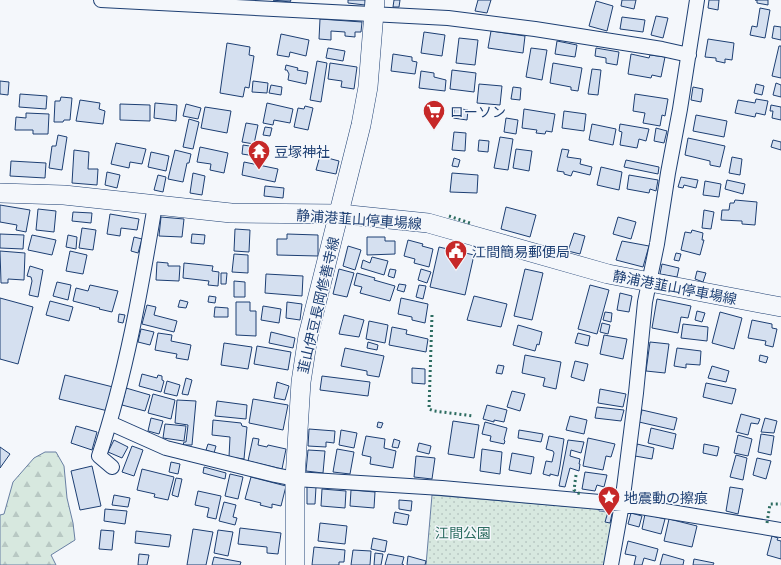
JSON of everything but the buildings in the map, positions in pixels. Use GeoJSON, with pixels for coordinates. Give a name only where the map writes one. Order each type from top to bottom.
{"type":"FeatureCollection","features":[{"type":"Feature","properties":{"kind":"main road","name":"韮山伊豆長岡修善寺線"},"geometry":{"type":"LineString","coordinates":[[295,565],[295,479],[301,382],[308,336],[333,235],[340,214],[361,125],[368,87],[374,7]]}},
{"type":"Feature","properties":{"kind":"main road","name":"静浦港韮山停車場線"},"geometry":{"type":"LineString","coordinates":[[0,193],[64,195],[231,213],[340,214],[428,223],[608,274],[781,307]]}},
{"type":"Feature","properties":{"kind":"street"},"geometry":{"type":"LineString","coordinates":[[102,0],[374,7],[535,29],[662,49],[689,55]]}},
{"type":"Feature","properties":{"kind":"street"},"geometry":{"type":"LineString","coordinates":[[612,565],[622,504],[636,393],[645,302],[650,282],[697,0]]}},
{"type":"Feature","properties":{"kind":"street"},"geometry":{"type":"LineString","coordinates":[[112,467],[99,456],[110,423],[134,325],[155,205]]}},
{"type":"Feature","properties":{"kind":"street"},"geometry":{"type":"LineString","coordinates":[[110,423],[166,448],[295,479],[442,488],[622,504],[781,530]]}},
{"type":"Feature","properties":{"kind":"green space"},"geometry":{"type":"Polygon","coordinates":[[[45,452],[56,452],[64,466],[67,498],[73,523],[75,540],[51,555],[56,565],[0,565],[0,515],[4,514],[13,482],[34,458],[45,452]]]}},
{"type":"Feature","properties":{"kind":"green space","name":"江間公園"},"geometry":{"type":"Polygon","coordinates":[[[432,495],[599,509],[599,511],[615,513],[607,565],[426,565],[432,495]]]}},
{"type":"Feature","properties":{"kind":"hedge"},"geometry":{"type":"LineString","coordinates":[[449,216],[470,223]]}},
{"type":"Feature","properties":{"kind":"hedge"},"geometry":{"type":"LineString","coordinates":[[432,315],[429,409],[434,411],[474,416]]}},
{"type":"Feature","properties":{"kind":"hedge"},"geometry":{"type":"LineString","coordinates":[[576,475],[574,490],[582,494]]}},
{"type":"Feature","properties":{"kind":"hedge"},"geometry":{"type":"LineString","coordinates":[[767,523],[770,504],[781,504]]}},
{"type":"Feature","properties":{"kind":"place","name":"ローソン"},"geometry":{"type":"Point","coordinates":[434,130]}},
{"type":"Feature","properties":{"kind":"place","name":"豆塚神社"},"geometry":{"type":"Point","coordinates":[259,170]}},
{"type":"Feature","properties":{"kind":"place","name":"江間簡易郵便局"},"geometry":{"type":"Point","coordinates":[456,270]}},
{"type":"Feature","properties":{"kind":"place","name":"地震動の擦痕"},"geometry":{"type":"Point","coordinates":[609,516]}}]}
